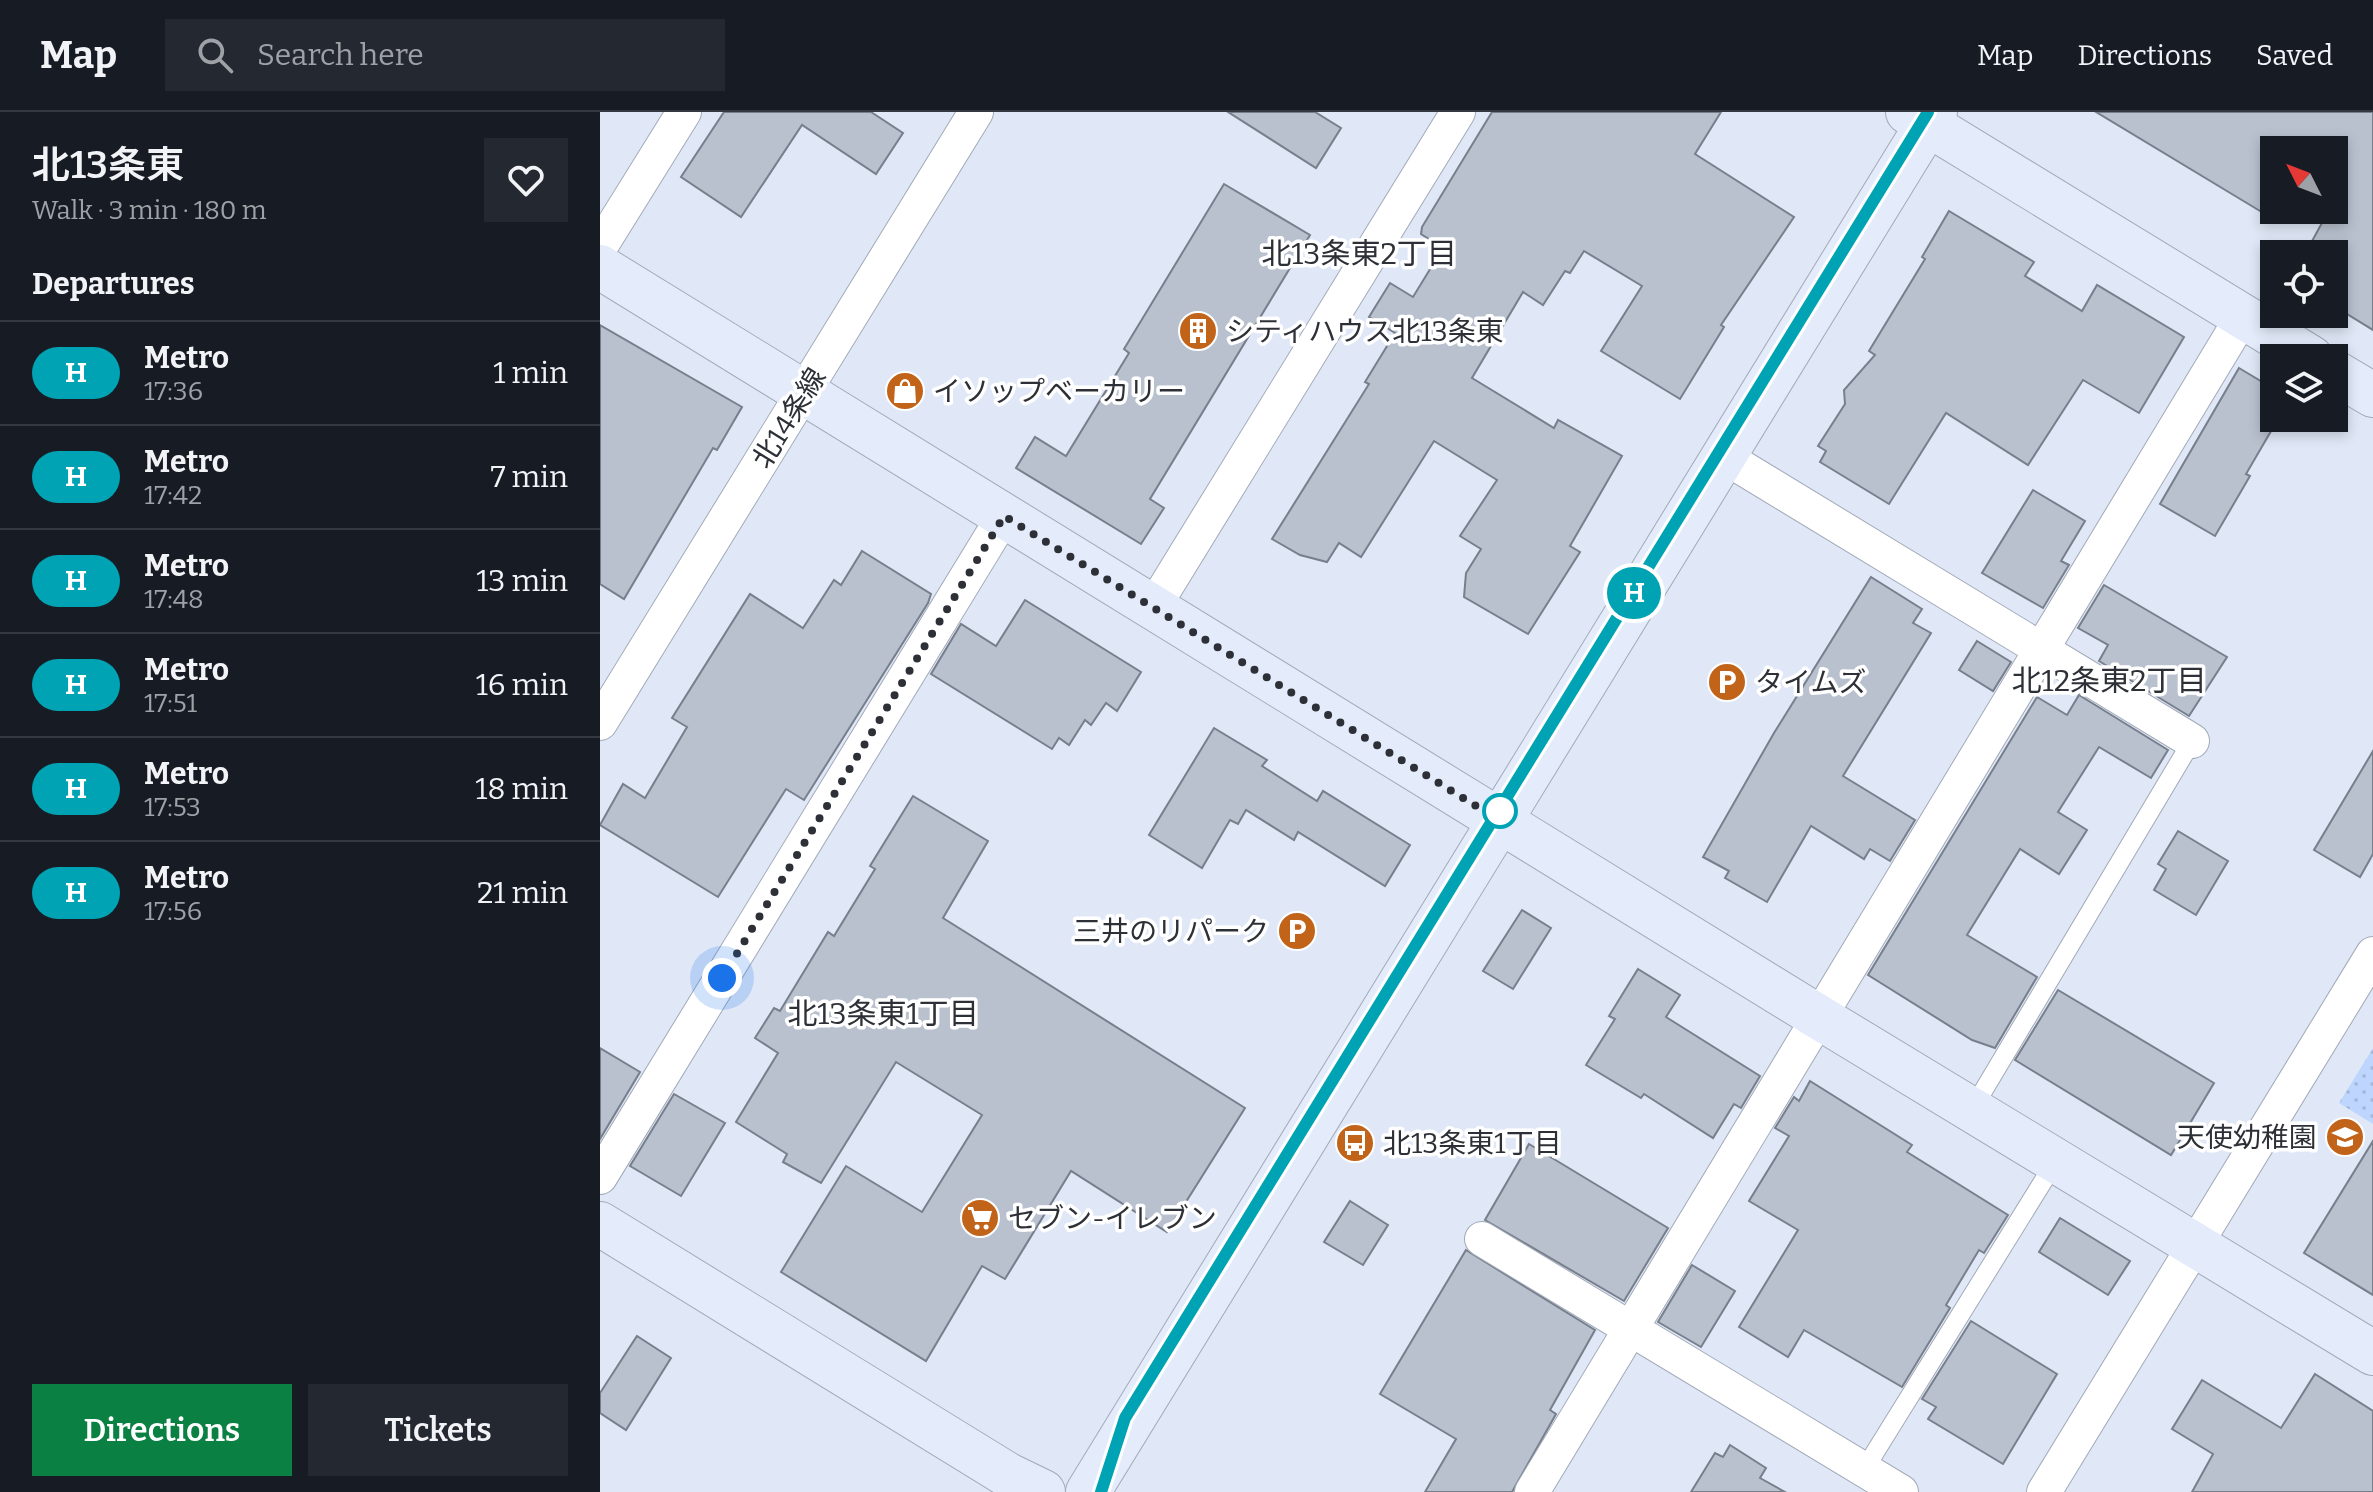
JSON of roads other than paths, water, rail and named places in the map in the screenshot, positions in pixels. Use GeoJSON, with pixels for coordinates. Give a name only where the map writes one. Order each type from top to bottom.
{"type":"FeatureCollection","features":[{"type":"Feature","properties":{"kind":"street"},"geometry":{"type":"LineString","coordinates":[[600,247],[684,112]]}},
{"type":"Feature","properties":{"kind":"street","name":"北14条線"},"geometry":{"type":"LineString","coordinates":[[600,723],[976,112]]}},
{"type":"Feature","properties":{"kind":"street"},"geometry":{"type":"LineString","coordinates":[[1154,606],[1458,112]]}},
{"type":"Feature","properties":{"kind":"street"},"geometry":{"type":"LineString","coordinates":[[1088,1492],[1723,456],[1924,116],[2288,344]]}},
{"type":"Feature","properties":{"kind":"street"},"geometry":{"type":"LineString","coordinates":[[600,267],[1817,1016],[2373,1353]]}},
{"type":"Feature","properties":{"kind":"street"},"geometry":{"type":"LineString","coordinates":[[1532,1492],[2243,316]]}},
{"type":"Feature","properties":{"kind":"street"},"geometry":{"type":"LineString","coordinates":[[2348,380],[2373,395]]}},
{"type":"Feature","properties":{"kind":"street"},"geometry":{"type":"LineString","coordinates":[[1723,456],[2192,741]]}},
{"type":"Feature","properties":{"kind":"street"},"geometry":{"type":"LineString","coordinates":[[600,1177],[1004,516]]}},
{"type":"Feature","properties":{"kind":"street"},"geometry":{"type":"LineString","coordinates":[[2044,1492],[2373,954]]}},
{"type":"Feature","properties":{"kind":"street"},"geometry":{"type":"LineString","coordinates":[[600,1224],[1008,1475],[1043,1492]]}},
{"type":"Feature","properties":{"kind":"street"},"geometry":{"type":"LineString","coordinates":[[1482,1239],[1901,1492]]}},
{"type":"Feature","properties":{"kind":"lane"},"geometry":{"type":"LineString","coordinates":[[1973,1108],[2192,741]]}},
{"type":"Feature","properties":{"kind":"lane"},"geometry":{"type":"LineString","coordinates":[[1864,1470],[2057,1159]]}},
{"type":"Feature","properties":{"kind":"metro line","name":"H"},"geometry":{"type":"LineString","coordinates":[[1101,1492],[1125,1418],[1928,112]]}},
{"type":"Feature","properties":{"kind":"place","name":"シティハウス北13条東"},"geometry":{"type":"Point","coordinates":[1198,331]}},
{"type":"Feature","properties":{"kind":"place","name":"イソップベーカリー"},"geometry":{"type":"Point","coordinates":[905,391]}},
{"type":"Feature","properties":{"kind":"place","name":"タイムズ"},"geometry":{"type":"Point","coordinates":[1727,682]}},
{"type":"Feature","properties":{"kind":"place","name":"三井のリパーク"},"geometry":{"type":"Point","coordinates":[1297,931]}},
{"type":"Feature","properties":{"kind":"place","name":"天使幼稚園"},"geometry":{"type":"Point","coordinates":[2345,1137]}},
{"type":"Feature","properties":{"kind":"place","name":"北13条東1丁目"},"geometry":{"type":"Point","coordinates":[1355,1143]}},
{"type":"Feature","properties":{"kind":"place","name":"セブン-イレブン"},"geometry":{"type":"Point","coordinates":[980,1218]}},
{"type":"Feature","properties":{"kind":"district","name":"北13条東2丁目"},"geometry":{"type":"Point","coordinates":[1359,254]}},
{"type":"Feature","properties":{"kind":"district","name":"北12条東2丁目"},"geometry":{"type":"Point","coordinates":[2109,681]}},
{"type":"Feature","properties":{"kind":"district","name":"北13条東1丁目"},"geometry":{"type":"Point","coordinates":[883,1014]}}]}
